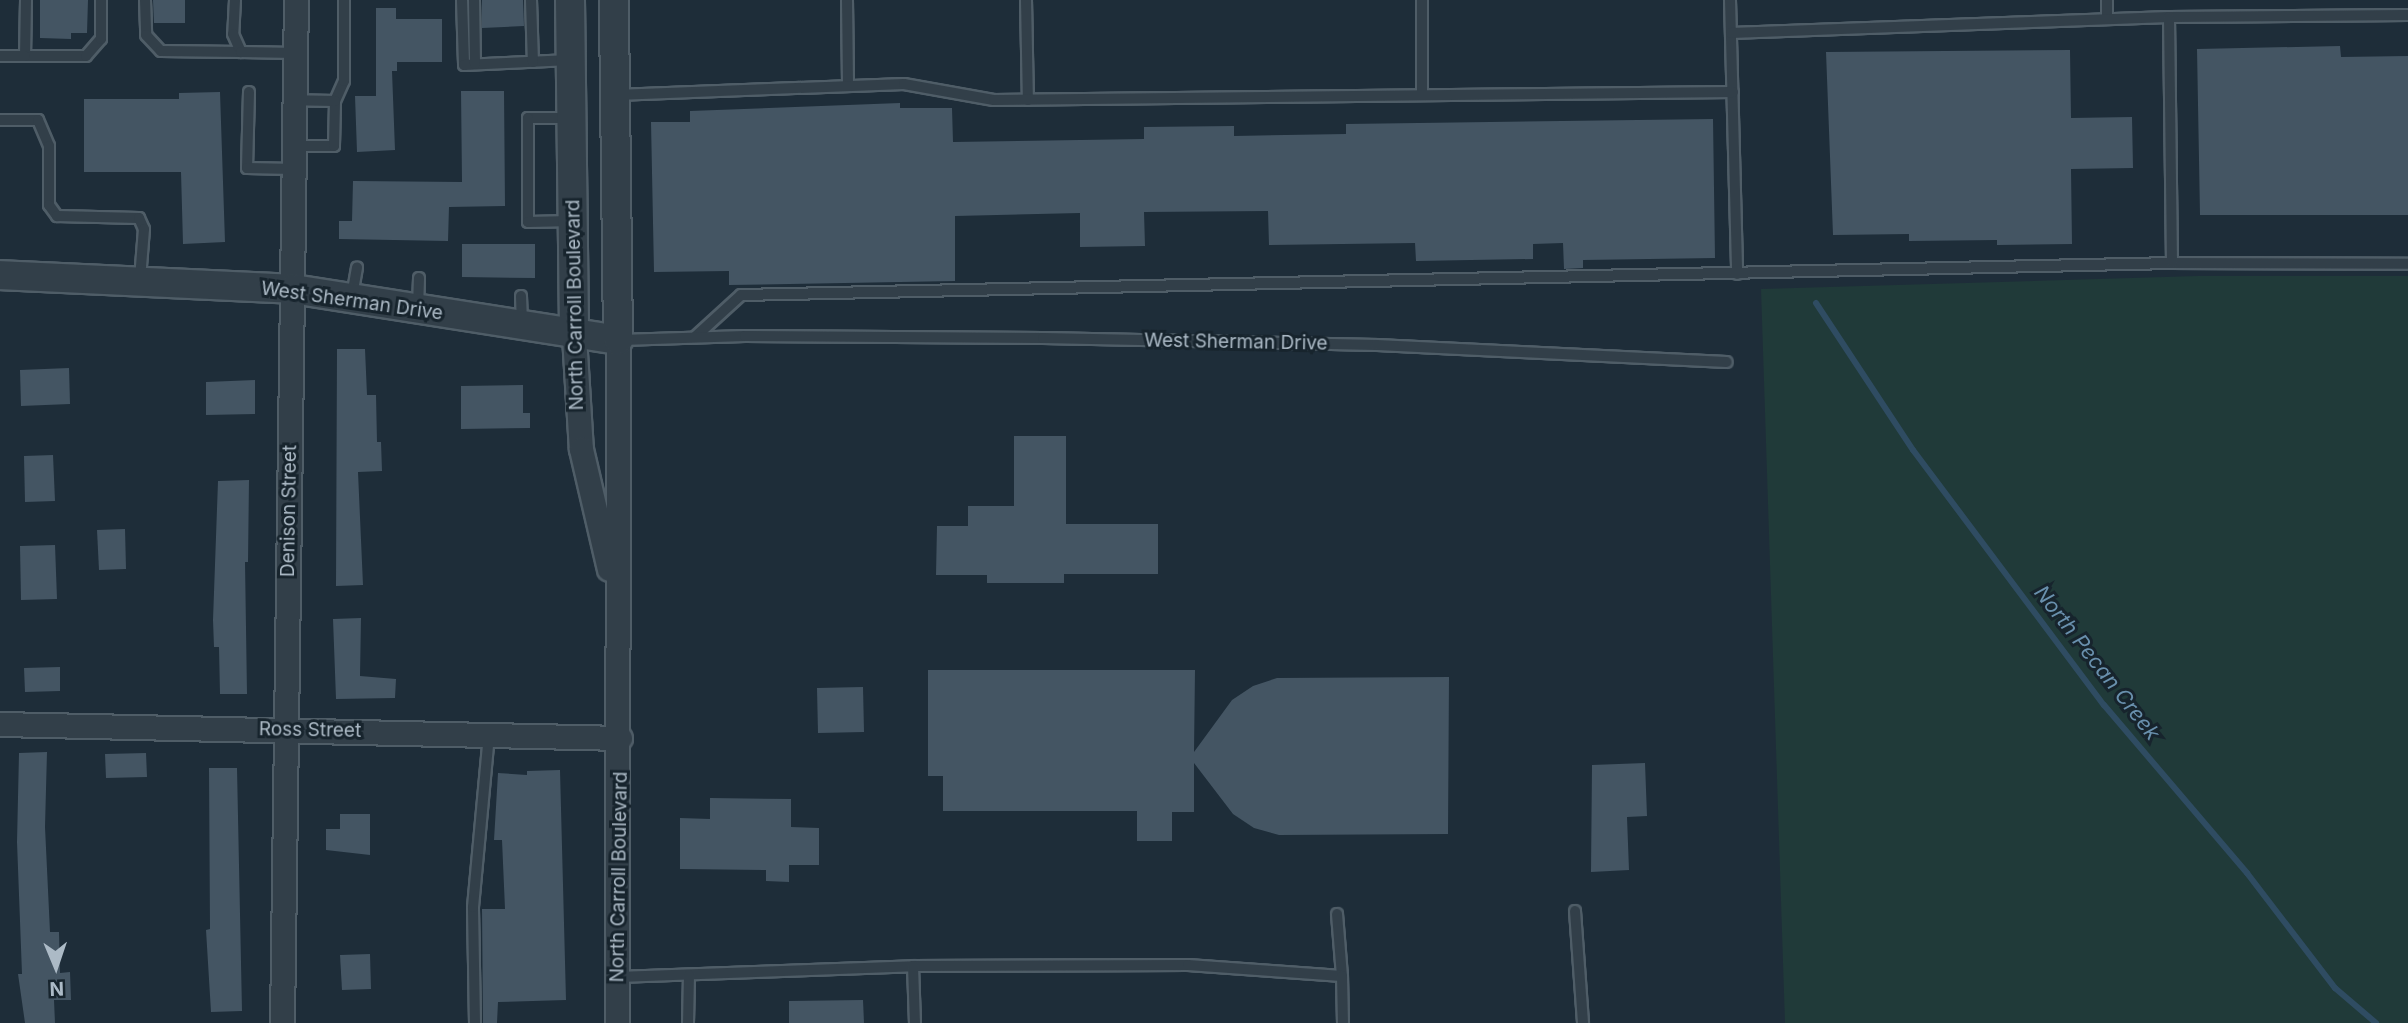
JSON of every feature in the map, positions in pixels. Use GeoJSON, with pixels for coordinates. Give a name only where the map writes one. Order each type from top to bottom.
{"type":"FeatureCollection","features":[{"type":"Feature","properties":{"kind":"street","name":"Denison Street"},"geometry":{"type":"LineString","coordinates":[[282,1023],[296,0]]}},
{"type":"Feature","properties":{"kind":"street","name":"North Carroll Boulevard"},"geometry":{"type":"LineString","coordinates":[[570,0],[574,336],[581,449],[618,606]]}},
{"type":"Feature","properties":{"kind":"street","name":"North Carroll Boulevard"},"geometry":{"type":"LineString","coordinates":[[614,0],[620,738],[617,1023]]}},
{"type":"Feature","properties":{"kind":"street"},"geometry":{"type":"LineString","coordinates":[[571,118],[616,95]]}},
{"type":"Feature","properties":{"kind":"street","name":"West Sherman Drive"},"geometry":{"type":"LineString","coordinates":[[0,275],[293,289],[574,336],[618,340]]}},
{"type":"Feature","properties":{"kind":"street","name":"Ross Street"},"geometry":{"type":"LineString","coordinates":[[0,724],[620,738]]}},
{"type":"Feature","properties":{"kind":"lane"},"geometry":{"type":"LineString","coordinates":[[25,56],[26,0]]}},
{"type":"Feature","properties":{"kind":"lane"},"geometry":{"type":"LineString","coordinates":[[0,56],[86,56],[101,39],[101,0]]}},
{"type":"Feature","properties":{"kind":"lane"},"geometry":{"type":"LineString","coordinates":[[145,0],[146,35],[161,51],[297,53]]}},
{"type":"Feature","properties":{"kind":"lane"},"geometry":{"type":"LineString","coordinates":[[235,0],[233,34],[242,52]]}},
{"type":"Feature","properties":{"kind":"lane"},"geometry":{"type":"LineString","coordinates":[[295,146],[334,146],[335,101],[344,81],[344,0]]}},
{"type":"Feature","properties":{"kind":"lane"},"geometry":{"type":"LineString","coordinates":[[462,0],[464,65],[570,60]]}},
{"type":"Feature","properties":{"kind":"lane"},"geometry":{"type":"LineString","coordinates":[[474,0],[475,64]]}},
{"type":"Feature","properties":{"kind":"lane"},"geometry":{"type":"LineString","coordinates":[[530,0],[533,62]]}},
{"type":"Feature","properties":{"kind":"lane"},"geometry":{"type":"LineString","coordinates":[[847,0],[848,86]]}},
{"type":"Feature","properties":{"kind":"lane"},"geometry":{"type":"LineString","coordinates":[[1026,0],[1028,100]]}},
{"type":"Feature","properties":{"kind":"lane"},"geometry":{"type":"LineString","coordinates":[[1422,0],[1422,95]]}},
{"type":"Feature","properties":{"kind":"lane"},"geometry":{"type":"LineString","coordinates":[[1730,0],[1737,274]]}},
{"type":"Feature","properties":{"kind":"lane"},"geometry":{"type":"LineString","coordinates":[[2107,0],[2107,19]]}},
{"type":"Feature","properties":{"kind":"lane"},"geometry":{"type":"LineString","coordinates":[[1731,33],[2169,17],[2408,15]]}},
{"type":"Feature","properties":{"kind":"lane"},"geometry":{"type":"LineString","coordinates":[[2169,17],[2172,263]]}},
{"type":"Feature","properties":{"kind":"lane"},"geometry":{"type":"LineString","coordinates":[[616,95],[904,84],[994,100],[1733,92]]}},
{"type":"Feature","properties":{"kind":"lane"},"geometry":{"type":"LineString","coordinates":[[249,92],[247,168],[294,169]]}},
{"type":"Feature","properties":{"kind":"lane"},"geometry":{"type":"LineString","coordinates":[[296,100],[335,101]]}},
{"type":"Feature","properties":{"kind":"lane"},"geometry":{"type":"LineString","coordinates":[[571,118],[528,118],[528,222],[573,221]]}},
{"type":"Feature","properties":{"kind":"lane"},"geometry":{"type":"LineString","coordinates":[[0,120],[38,120],[49,146],[49,205],[57,216],[139,218],[144,229],[140,281]]}},
{"type":"Feature","properties":{"kind":"lane"},"geometry":{"type":"LineString","coordinates":[[695,337],[741,295],[2172,263],[2408,264]]}},
{"type":"Feature","properties":{"kind":"lane"},"geometry":{"type":"LineString","coordinates":[[352,299],[357,267]]}},
{"type":"Feature","properties":{"kind":"lane"},"geometry":{"type":"LineString","coordinates":[[418,310],[419,278]]}},
{"type":"Feature","properties":{"kind":"lane"},"geometry":{"type":"LineString","coordinates":[[521,296],[522,327]]}},
{"type":"Feature","properties":{"kind":"lane","name":"West Sherman Drive"},"geometry":{"type":"LineString","coordinates":[[618,340],[745,336],[1377,345],[1727,362]]}},
{"type":"Feature","properties":{"kind":"lane"},"geometry":{"type":"LineString","coordinates":[[475,1023],[472,907],[489,734]]}},
{"type":"Feature","properties":{"kind":"lane"},"geometry":{"type":"LineString","coordinates":[[1575,911],[1583,1023]]}},
{"type":"Feature","properties":{"kind":"lane"},"geometry":{"type":"LineString","coordinates":[[1338,914],[1343,1023]]}},
{"type":"Feature","properties":{"kind":"lane"},"geometry":{"type":"LineString","coordinates":[[618,977],[913,967],[1188,965],[1342,976]]}},
{"type":"Feature","properties":{"kind":"lane"},"geometry":{"type":"LineString","coordinates":[[913,967],[915,1023]]}},
{"type":"Feature","properties":{"kind":"lane"},"geometry":{"type":"LineString","coordinates":[[688,1023],[689,975]]}},
{"type":"Feature","properties":{"kind":"green space"},"geometry":{"type":"Polygon","coordinates":[[[2198,276],[2408,276],[2408,1023],[1785,1023],[1761,289],[2198,276]]]}},
{"type":"Feature","properties":{"kind":"building"},"geometry":{"type":"Polygon","coordinates":[[[40,0],[88,0],[87,33],[71,33],[71,39],[40,38],[40,0]]]}},
{"type":"Feature","properties":{"kind":"building"},"geometry":{"type":"Polygon","coordinates":[[[153,0],[185,0],[185,23],[154,23],[153,0]]]}},
{"type":"Feature","properties":{"kind":"building"},"geometry":{"type":"Polygon","coordinates":[[[482,0],[523,0],[524,26],[482,28],[482,0]]]}},
{"type":"Feature","properties":{"kind":"building"},"geometry":{"type":"Polygon","coordinates":[[[376,8],[396,8],[396,19],[442,19],[442,62],[397,62],[397,71],[392,71],[395,150],[357,152],[355,96],[376,96],[376,8]]]}},
{"type":"Feature","properties":{"kind":"building"},"geometry":{"type":"Polygon","coordinates":[[[2340,46],[2341,57],[2408,56],[2408,215],[2200,215],[2197,49],[2340,46]]]}},
{"type":"Feature","properties":{"kind":"building"},"geometry":{"type":"Polygon","coordinates":[[[2070,50],[2071,118],[2132,117],[2133,168],[2071,169],[2072,244],[1997,245],[1997,240],[1909,241],[1909,234],[1833,235],[1826,52],[2070,50]]]}},
{"type":"Feature","properties":{"kind":"building"},"geometry":{"type":"Polygon","coordinates":[[[461,91],[504,91],[505,206],[449,207],[448,241],[339,239],[339,221],[352,221],[353,181],[462,182],[461,91]]]}},
{"type":"Feature","properties":{"kind":"building"},"geometry":{"type":"Polygon","coordinates":[[[220,92],[225,242],[183,244],[181,172],[84,172],[84,99],[179,99],[179,93],[220,92]]]}},
{"type":"Feature","properties":{"kind":"building"},"geometry":{"type":"Polygon","coordinates":[[[900,103],[900,108],[952,108],[953,142],[1144,139],[1144,127],[1234,126],[1234,136],[1346,134],[1346,124],[1713,119],[1715,258],[1583,260],[1583,268],[1564,269],[1563,243],[1533,244],[1533,259],[1416,261],[1415,243],[1269,245],[1268,211],[1144,212],[1145,246],[1080,247],[1080,213],[955,216],[955,281],[729,285],[729,271],[654,272],[651,122],[690,122],[690,111],[900,103]]]}},
{"type":"Feature","properties":{"kind":"building"},"geometry":{"type":"Polygon","coordinates":[[[462,244],[535,244],[535,278],[462,277],[462,244]]]}},
{"type":"Feature","properties":{"kind":"building"},"geometry":{"type":"Polygon","coordinates":[[[337,349],[365,349],[367,395],[376,395],[377,442],[381,442],[382,471],[358,472],[363,585],[336,586],[337,349]]]}},
{"type":"Feature","properties":{"kind":"building"},"geometry":{"type":"Polygon","coordinates":[[[69,368],[70,404],[21,406],[20,370],[69,368]]]}},
{"type":"Feature","properties":{"kind":"building"},"geometry":{"type":"Polygon","coordinates":[[[255,380],[255,414],[206,415],[206,382],[255,380]]]}},
{"type":"Feature","properties":{"kind":"building"},"geometry":{"type":"Polygon","coordinates":[[[523,385],[523,413],[530,413],[530,428],[461,429],[461,386],[523,385]]]}},
{"type":"Feature","properties":{"kind":"building"},"geometry":{"type":"Polygon","coordinates":[[[1014,436],[1066,436],[1066,524],[1158,524],[1158,574],[1064,574],[1064,583],[987,583],[987,575],[936,575],[937,526],[968,526],[968,506],[1014,506],[1014,436]]]}},
{"type":"Feature","properties":{"kind":"building"},"geometry":{"type":"Polygon","coordinates":[[[53,455],[55,501],[25,502],[24,456],[53,455]]]}},
{"type":"Feature","properties":{"kind":"building"},"geometry":{"type":"Polygon","coordinates":[[[249,480],[248,562],[245,562],[247,694],[220,694],[219,647],[214,647],[213,620],[218,481],[249,480]]]}},
{"type":"Feature","properties":{"kind":"building"},"geometry":{"type":"Polygon","coordinates":[[[125,529],[126,569],[99,570],[97,530],[125,529]]]}},
{"type":"Feature","properties":{"kind":"building"},"geometry":{"type":"Polygon","coordinates":[[[55,545],[57,599],[21,600],[20,546],[55,545]]]}},
{"type":"Feature","properties":{"kind":"building"},"geometry":{"type":"Polygon","coordinates":[[[361,618],[360,676],[396,679],[395,698],[336,699],[333,619],[361,618]]]}},
{"type":"Feature","properties":{"kind":"building"},"geometry":{"type":"Polygon","coordinates":[[[60,667],[60,691],[25,692],[24,668],[60,667]]]}},
{"type":"Feature","properties":{"kind":"building"},"geometry":{"type":"Polygon","coordinates":[[[928,670],[1195,670],[1194,752],[1232,700],[1253,686],[1277,678],[1449,677],[1448,834],[1279,835],[1254,828],[1233,814],[1194,763],[1194,812],[1172,812],[1172,841],[1137,841],[1137,811],[943,811],[943,776],[928,776],[928,670]]]}},
{"type":"Feature","properties":{"kind":"building"},"geometry":{"type":"Polygon","coordinates":[[[863,687],[864,732],[818,733],[817,688],[863,687]]]}},
{"type":"Feature","properties":{"kind":"building"},"geometry":{"type":"Polygon","coordinates":[[[47,752],[45,827],[50,932],[59,932],[60,973],[70,972],[71,1000],[54,1000],[55,1023],[25,1023],[18,974],[22,974],[17,842],[19,753],[47,752]]]}},
{"type":"Feature","properties":{"kind":"building"},"geometry":{"type":"Polygon","coordinates":[[[146,753],[147,777],[106,778],[105,754],[146,753]]]}},
{"type":"Feature","properties":{"kind":"building"},"geometry":{"type":"Polygon","coordinates":[[[1645,763],[1647,816],[1627,817],[1629,870],[1591,872],[1592,765],[1645,763]]]}},
{"type":"Feature","properties":{"kind":"building"},"geometry":{"type":"Polygon","coordinates":[[[209,768],[237,768],[242,1011],[211,1012],[206,930],[210,929],[209,768]]]}},
{"type":"Feature","properties":{"kind":"building"},"geometry":{"type":"Polygon","coordinates":[[[560,770],[566,1000],[498,1002],[497,1023],[483,1023],[482,909],[505,909],[502,840],[494,840],[498,773],[527,775],[527,771],[560,770]]]}},
{"type":"Feature","properties":{"kind":"building"},"geometry":{"type":"Polygon","coordinates":[[[710,798],[791,799],[791,827],[819,828],[819,865],[789,865],[789,882],[766,881],[766,870],[680,869],[680,818],[710,819],[710,798]]]}},
{"type":"Feature","properties":{"kind":"building"},"geometry":{"type":"Polygon","coordinates":[[[340,814],[370,814],[370,855],[326,850],[326,829],[340,829],[340,814]]]}},
{"type":"Feature","properties":{"kind":"building"},"geometry":{"type":"Polygon","coordinates":[[[370,954],[371,989],[342,990],[340,955],[370,954]]]}},
{"type":"Feature","properties":{"kind":"building"},"geometry":{"type":"Polygon","coordinates":[[[863,1000],[864,1023],[789,1023],[789,1001],[863,1000]]]}},
{"type":"Feature","properties":{"kind":"waterway","name":"North Pecan Creek"},"geometry":{"type":"LineString","coordinates":[[1816,303],[1913,450],[2104,705],[2247,873],[2335,988],[2376,1023]]}}]}
